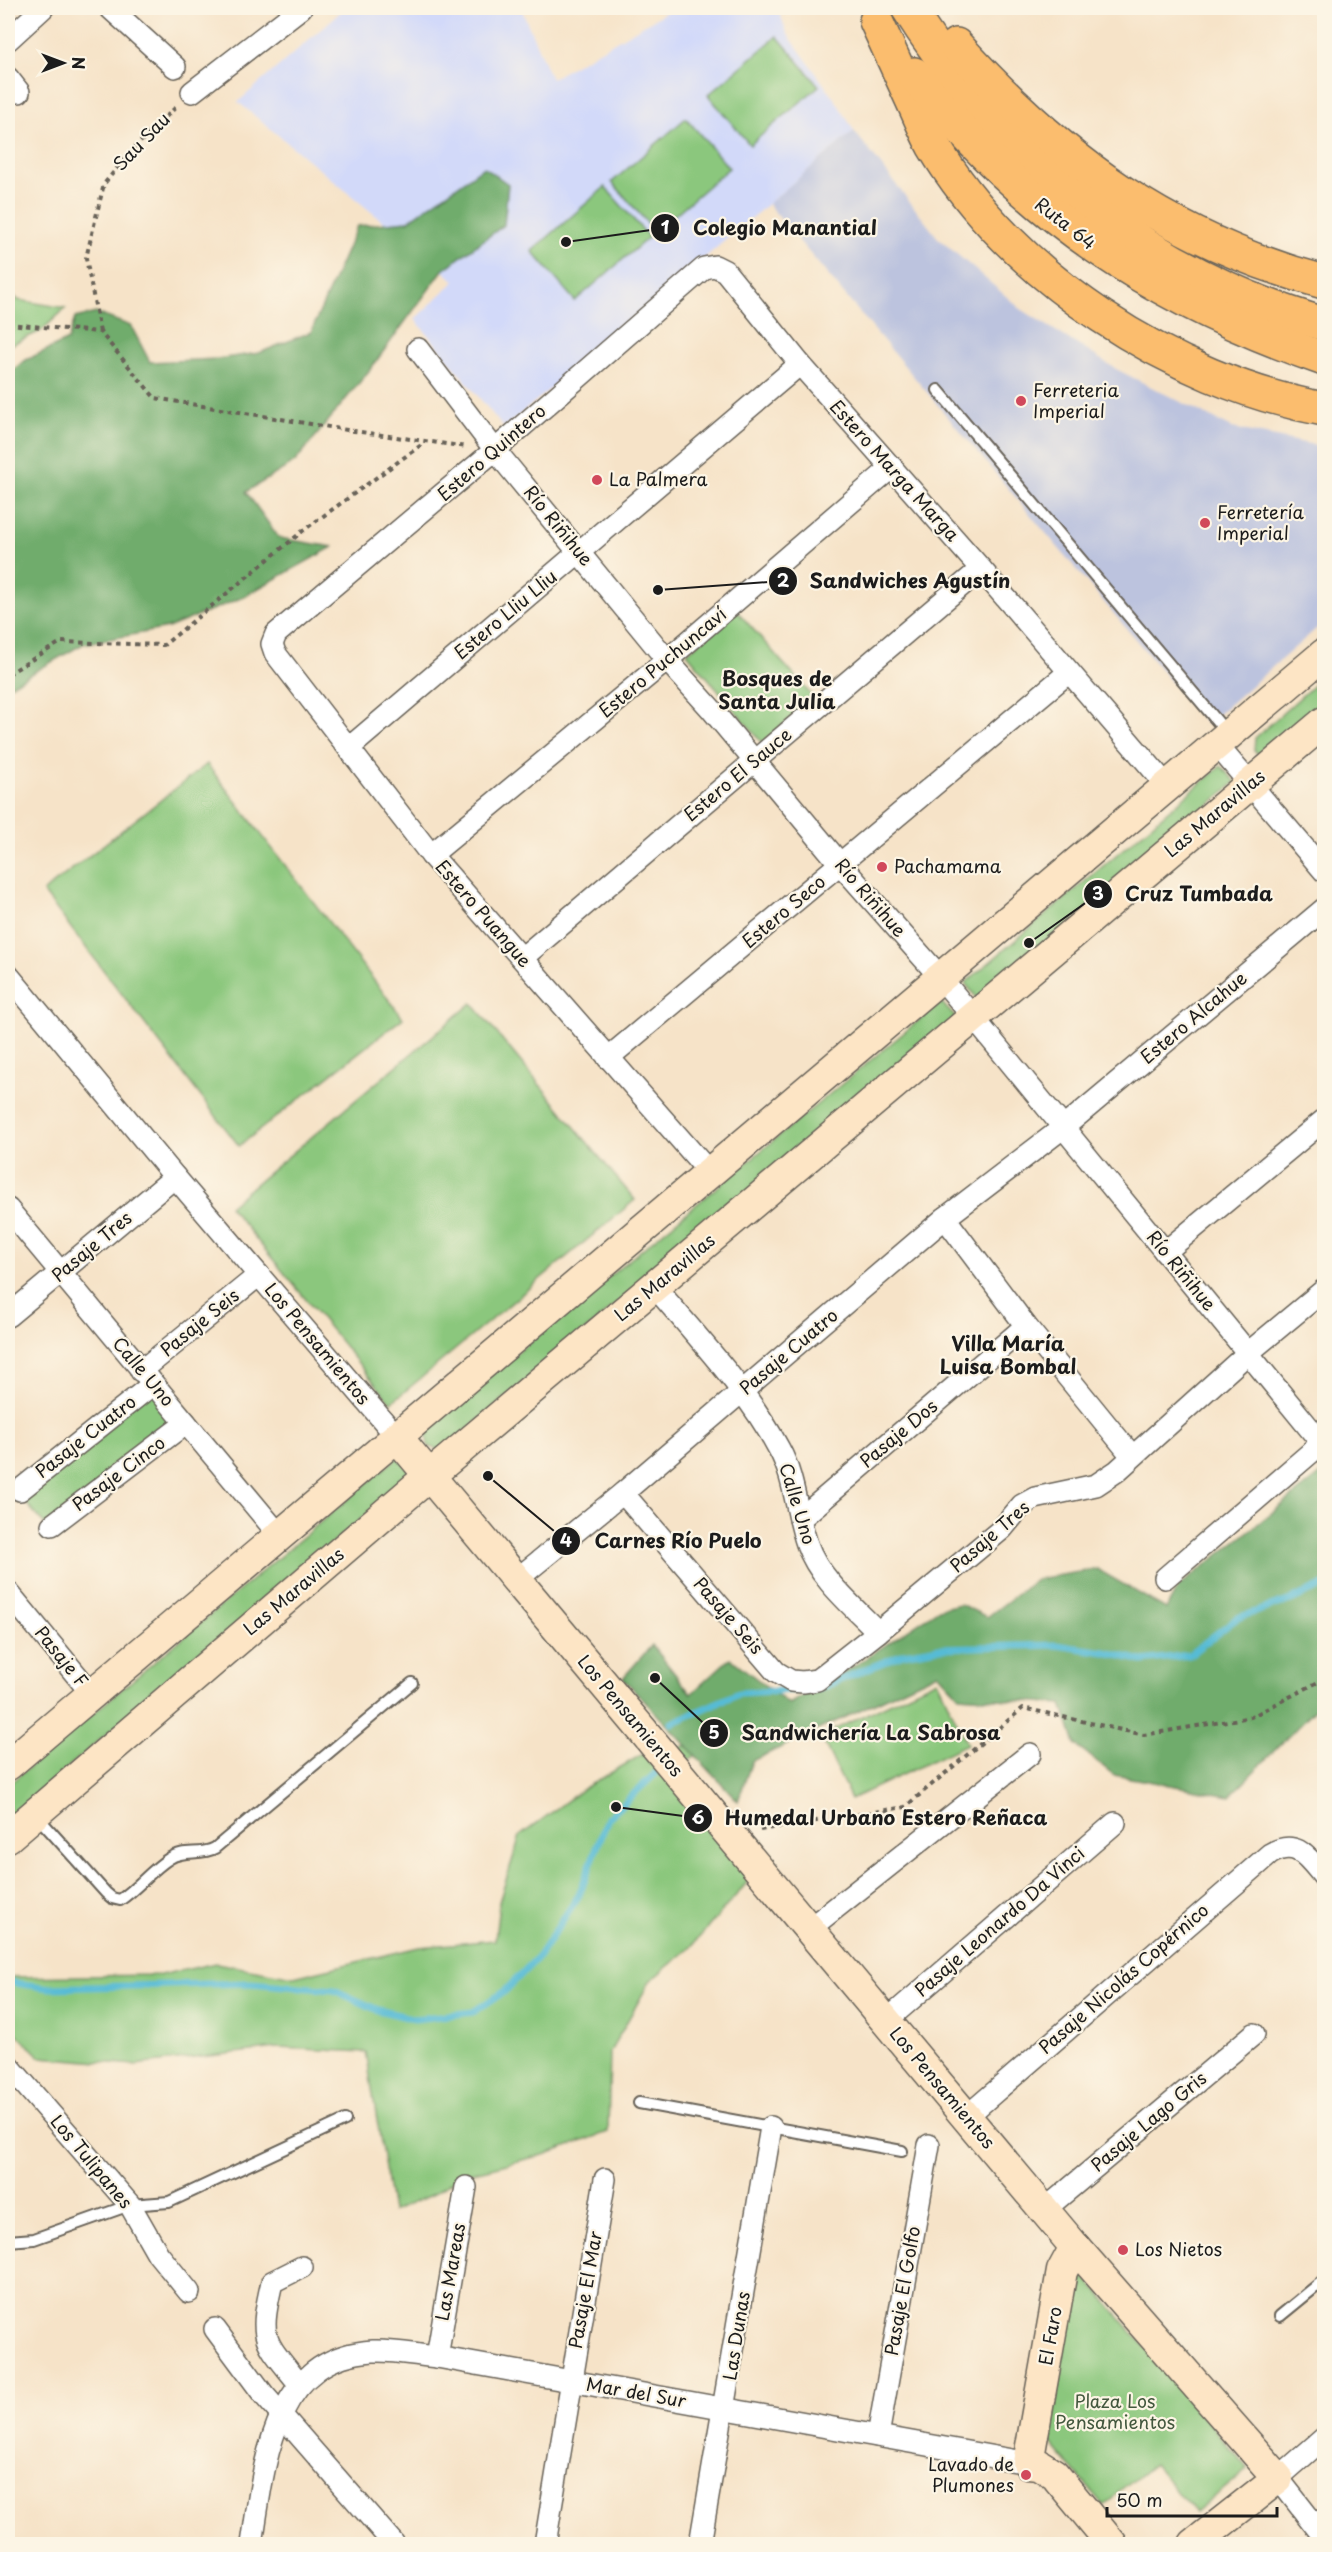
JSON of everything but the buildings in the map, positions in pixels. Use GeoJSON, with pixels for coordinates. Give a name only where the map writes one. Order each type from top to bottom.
{"type":"FeatureCollection","features":[{"type":"Feature","properties":{"kind":"highway","name":"Ruta 64"},"geometry":{"type":"LineString","coordinates":[[908,8],[951,70],[983,109],[1026,152],[1095,211],[1136,239],[1218,284],[1260,302],[1324,324]]}},
{"type":"Feature","properties":{"kind":"highway"},"geometry":{"type":"LineString","coordinates":[[922,8],[974,65],[1061,147],[1124,194],[1173,224],[1211,243],[1251,260],[1324,282]]}},
{"type":"Feature","properties":{"kind":"highway","name":"Ruta 64"},"geometry":{"type":"LineString","coordinates":[[873,14],[938,105],[973,143],[1010,179],[1075,232],[1135,273],[1180,299],[1226,322],[1324,359]]}},
{"type":"Feature","properties":{"kind":"highway"},"geometry":{"type":"LineString","coordinates":[[873,14],[933,144],[987,216],[1052,279],[1087,307],[1162,352],[1240,386],[1324,409]]}},
{"type":"Feature","properties":{"kind":"street"},"geometry":{"type":"LineString","coordinates":[[8,40],[43,8]]}},
{"type":"Feature","properties":{"kind":"street"},"geometry":{"type":"LineString","coordinates":[[110,8],[175,67]]}},
{"type":"Feature","properties":{"kind":"street"},"geometry":{"type":"LineString","coordinates":[[192,92],[301,8]]}},
{"type":"Feature","properties":{"kind":"street","name":"Estero Marga Marga"},"geometry":{"type":"LineString","coordinates":[[715,266],[725,272],[800,364],[981,569],[1168,787]]}},
{"type":"Feature","properties":{"kind":"street","name":"Estero Quintero"},"geometry":{"type":"LineString","coordinates":[[272,644],[276,634],[495,450],[704,268],[715,266]]}},
{"type":"Feature","properties":{"kind":"street","name":"Río Riñihue"},"geometry":{"type":"LineString","coordinates":[[418,349],[495,450],[667,660],[841,865],[941,978],[1323,1444]]}},
{"type":"Feature","properties":{"kind":"street","name":"Estero Lliu Lliu"},"geometry":{"type":"LineString","coordinates":[[349,748],[800,364]]}},
{"type":"Feature","properties":{"kind":"street","name":"Estero Puchuncaví"},"geometry":{"type":"LineString","coordinates":[[431,855],[667,660],[892,468]]}},
{"type":"Feature","properties":{"kind":"street","name":"Estero El Sauce"},"geometry":{"type":"LineString","coordinates":[[522,958],[981,569]]}},
{"type":"Feature","properties":{"kind":"street","name":"Estero Puangue"},"geometry":{"type":"LineString","coordinates":[[272,644],[275,653],[431,855],[710,1173]]}},
{"type":"Feature","properties":{"kind":"street"},"geometry":{"type":"LineString","coordinates":[[8,1764],[1324,654]]}},
{"type":"Feature","properties":{"kind":"street","name":"Estero Seco"},"geometry":{"type":"LineString","coordinates":[[608,1058],[1069,672]]}},
{"type":"Feature","properties":{"kind":"street","name":"Las Maravillas"},"geometry":{"type":"LineString","coordinates":[[8,1837],[429,1476],[1324,722]]}},
{"type":"Feature","properties":{"kind":"street"},"geometry":{"type":"LineString","coordinates":[[1223,740],[1251,784],[1324,871]]}},
{"type":"Feature","properties":{"kind":"street","name":"Estero Alcahue"},"geometry":{"type":"LineString","coordinates":[[1064,1127],[1324,909]]}},
{"type":"Feature","properties":{"kind":"street","name":"Los Pensamientos"},"geometry":{"type":"LineString","coordinates":[[8,975],[1044,2211],[1278,2478],[1324,2537]]}},
{"type":"Feature","properties":{"kind":"street"},"geometry":{"type":"LineString","coordinates":[[1165,1252],[1324,1120]]}},
{"type":"Feature","properties":{"kind":"street","name":"Pasaje Cuatro"},"geometry":{"type":"LineString","coordinates":[[516,1580],[623,1493],[945,1218],[1064,1127]]}},
{"type":"Feature","properties":{"kind":"street","name":"Pasaje Tres"},"geometry":{"type":"LineString","coordinates":[[8,1316],[176,1177]]}},
{"type":"Feature","properties":{"kind":"street","name":"Calle Uno"},"geometry":{"type":"LineString","coordinates":[[8,1209],[280,1536]]}},
{"type":"Feature","properties":{"kind":"street"},"geometry":{"type":"LineString","coordinates":[[945,1218],[1026,1326],[1132,1456]]}},
{"type":"Feature","properties":{"kind":"street","name":"Pasaje Seis"},"geometry":{"type":"LineString","coordinates":[[147,1377],[259,1275]]}},
{"type":"Feature","properties":{"kind":"street","name":"Calle Uno"},"geometry":{"type":"LineString","coordinates":[[655,1287],[742,1392],[766,1426],[790,1474],[808,1547],[823,1574],[878,1632]]}},
{"type":"Feature","properties":{"kind":"street","name":"Pasaje Tres"},"geometry":{"type":"LineString","coordinates":[[790,1680],[803,1682],[817,1680],[1002,1529],[1022,1505],[1035,1498],[1096,1485],[1117,1471],[1248,1353],[1324,1290]]}},
{"type":"Feature","properties":{"kind":"street","name":"Pasaje Dos"},"geometry":{"type":"LineString","coordinates":[[800,1519],[1026,1326]]}},
{"type":"Feature","properties":{"kind":"street","name":"Pasaje Cuatro"},"geometry":{"type":"LineString","coordinates":[[20,1490],[147,1377]]}},
{"type":"Feature","properties":{"kind":"street","name":"Pasaje Cinco"},"geometry":{"type":"LineString","coordinates":[[52,1525],[186,1423]]}},
{"type":"Feature","properties":{"kind":"street"},"geometry":{"type":"LineString","coordinates":[[1165,1578],[1323,1444]]}},
{"type":"Feature","properties":{"kind":"street","name":"Pasaje Seis"},"geometry":{"type":"LineString","coordinates":[[623,1493],[776,1672],[790,1680]]}},
{"type":"Feature","properties":{"kind":"street","name":"Pasaje F"},"geometry":{"type":"LineString","coordinates":[[8,1592],[92,1694]]}},
{"type":"Feature","properties":{"kind":"street"},"geometry":{"type":"LineString","coordinates":[[808,1929],[1030,1754]]}},
{"type":"Feature","properties":{"kind":"street","name":"Pasaje Leonardo Da Vinci"},"geometry":{"type":"LineString","coordinates":[[886,2021],[1115,1823]]}},
{"type":"Feature","properties":{"kind":"street","name":"Pasaje Nicolás Copérnico"},"geometry":{"type":"LineString","coordinates":[[966,2117],[1270,1854],[1286,1847],[1303,1852],[1324,1877]]}},
{"type":"Feature","properties":{"kind":"street","name":"Pasaje Lago Gris"},"geometry":{"type":"LineString","coordinates":[[1044,2211],[1254,2034]]}},
{"type":"Feature","properties":{"kind":"street","name":"Los Tulipanes"},"geometry":{"type":"LineString","coordinates":[[8,2065],[130,2205],[158,2254],[189,2292]]}},
{"type":"Feature","properties":{"kind":"street","name":"Las Dunas"},"geometry":{"type":"LineString","coordinates":[[700,2544],[771,2127]]}},
{"type":"Feature","properties":{"kind":"street","name":"Pasaje El Golfo"},"geometry":{"type":"LineString","coordinates":[[878,2436],[929,2145]]}},
{"type":"Feature","properties":{"kind":"street","name":"Pasaje El Mar"},"geometry":{"type":"LineString","coordinates":[[545,2544],[605,2179]]}},
{"type":"Feature","properties":{"kind":"street","name":"Las Mareas"},"geometry":{"type":"LineString","coordinates":[[437,2357],[466,2187]]}},
{"type":"Feature","properties":{"kind":"street","name":"El Faro"},"geometry":{"type":"LineString","coordinates":[[1028,2463],[1062,2271],[1075,2247]]}},
{"type":"Feature","properties":{"kind":"street"},"geometry":{"type":"LineString","coordinates":[[300,2385],[266,2342],[263,2324],[272,2282],[302,2267]]}},
{"type":"Feature","properties":{"kind":"street"},"geometry":{"type":"LineString","coordinates":[[215,2329],[264,2395],[394,2544]]}},
{"type":"Feature","properties":{"kind":"street","name":"Mar del Sur"},"geometry":{"type":"LineString","coordinates":[[252,2544],[268,2447],[281,2414],[300,2385],[328,2364],[362,2352],[387,2352],[437,2357],[1038,2464],[1054,2474],[1112,2544]]}},
{"type":"Feature","properties":{"kind":"street"},"geometry":{"type":"LineString","coordinates":[[1194,2544],[1278,2478],[1324,2438]]}},
{"type":"Feature","properties":{"kind":"lane"},"geometry":{"type":"LineString","coordinates":[[938,390],[1223,740]]}},
{"type":"Feature","properties":{"kind":"lane"},"geometry":{"type":"LineString","coordinates":[[34,1814],[106,1893],[120,1900],[171,1857],[183,1852],[208,1852],[215,1848],[412,1683]]}},
{"type":"Feature","properties":{"kind":"lane"},"geometry":{"type":"LineString","coordinates":[[639,2103],[902,2151]]}},
{"type":"Feature","properties":{"kind":"lane"},"geometry":{"type":"LineString","coordinates":[[8,2241],[34,2239],[130,2205],[169,2202],[345,2120]]}},
{"type":"Feature","properties":{"kind":"lane"},"geometry":{"type":"LineString","coordinates":[[1280,2316],[1324,2280]]}},
{"type":"Feature","properties":{"kind":"path","name":"Sau Sau"},"geometry":{"type":"LineString","coordinates":[[100,332],[86,258],[104,184],[131,151],[192,92]]}},
{"type":"Feature","properties":{"kind":"path"},"geometry":{"type":"LineString","coordinates":[[8,324],[100,332],[155,398],[425,442],[495,450]]}},
{"type":"Feature","properties":{"kind":"path"},"geometry":{"type":"LineString","coordinates":[[8,675],[61,642],[164,645],[304,530],[425,442]]}},
{"type":"Feature","properties":{"kind":"path"},"geometry":{"type":"LineString","coordinates":[[730,1835],[905,1807],[1023,1708],[1144,1735],[1251,1717],[1324,1679]]}},
{"type":"Feature","properties":{"kind":"shaded area"},"geometry":{"type":"Polygon","coordinates":[[[345,8],[521,8],[551,79],[673,8],[778,8],[787,33],[838,104],[854,131],[504,428],[415,319],[455,281],[238,102],[345,8]]]}},
{"type":"Feature","properties":{"kind":"shaded area"},"geometry":{"type":"Polygon","coordinates":[[[854,131],[938,238],[1021,309],[1116,369],[1232,428],[1324,447],[1324,622],[1207,724],[768,204],[854,131]]]}},
{"type":"Feature","properties":{"kind":"green space"},"geometry":{"type":"Polygon","coordinates":[[[777,36],[819,86],[750,145],[708,95],[777,36]]]}},
{"type":"Feature","properties":{"kind":"green space"},"geometry":{"type":"Polygon","coordinates":[[[686,118],[729,168],[655,232],[612,182],[686,118]]]}},
{"type":"Feature","properties":{"kind":"green space"},"geometry":{"type":"Polygon","coordinates":[[[484,167],[508,184],[504,225],[443,270],[372,367],[295,462],[246,492],[279,538],[333,547],[241,598],[168,628],[83,644],[8,687],[8,374],[26,360],[68,340],[75,318],[96,313],[131,326],[150,362],[217,359],[259,353],[311,332],[357,226],[408,221],[484,167]]]}},
{"type":"Feature","properties":{"kind":"green space"},"geometry":{"type":"Polygon","coordinates":[[[605,187],[649,237],[575,301],[532,251],[605,187]]]}},
{"type":"Feature","properties":{"kind":"green space"},"geometry":{"type":"Polygon","coordinates":[[[8,290],[18,300],[66,308],[41,331],[8,346],[8,290]]]}},
{"type":"Feature","properties":{"kind":"green space"},"geometry":{"type":"Polygon","coordinates":[[[737,611],[814,698],[762,743],[687,653],[737,611]]]}},
{"type":"Feature","properties":{"kind":"green space"},"geometry":{"type":"Polygon","coordinates":[[[1324,676],[1324,705],[1264,757],[1254,751],[1255,738],[1324,676]]]}},
{"type":"Feature","properties":{"kind":"green space"},"geometry":{"type":"Polygon","coordinates":[[[207,764],[403,1018],[239,1146],[43,892],[207,764]]]}},
{"type":"Feature","properties":{"kind":"green space"},"geometry":{"type":"Polygon","coordinates":[[[1221,766],[1236,782],[978,1000],[965,983],[1221,766]]]}},
{"type":"Feature","properties":{"kind":"green space"},"geometry":{"type":"Polygon","coordinates":[[[941,1002],[956,1018],[442,1451],[428,1446],[426,1428],[941,1002]]]}},
{"type":"Feature","properties":{"kind":"green space"},"geometry":{"type":"Polygon","coordinates":[[[472,1003],[635,1200],[391,1403],[229,1206],[472,1003]]]}},
{"type":"Feature","properties":{"kind":"green space"},"geometry":{"type":"Polygon","coordinates":[[[151,1389],[180,1421],[46,1526],[20,1496],[151,1389]]]}},
{"type":"Feature","properties":{"kind":"green space"},"geometry":{"type":"Polygon","coordinates":[[[398,1457],[413,1475],[8,1818],[8,1785],[398,1457]]]}},
{"type":"Feature","properties":{"kind":"green space"},"geometry":{"type":"Polygon","coordinates":[[[1321,1474],[1324,1475],[1324,1700],[1230,1796],[1114,1775],[1075,1744],[1062,1704],[959,1696],[938,1673],[752,1761],[738,1801],[623,1678],[652,1645],[691,1694],[730,1658],[789,1704],[854,1666],[939,1609],[960,1604],[987,1617],[1037,1579],[1097,1569],[1166,1609],[1178,1587],[1321,1474]]]}},
{"type":"Feature","properties":{"kind":"green space"},"geometry":{"type":"Polygon","coordinates":[[[1324,1560],[1324,1575],[1305,1588],[1290,1615],[1271,1641],[1210,1682],[1165,1693],[1123,1692],[1089,1679],[1069,1660],[1043,1648],[971,1656],[912,1670],[876,1693],[857,1696],[836,1712],[806,1728],[774,1734],[747,1734],[714,1741],[666,1778],[752,1877],[689,1949],[650,1981],[610,2052],[608,2132],[547,2154],[462,2175],[433,2194],[392,2212],[366,2052],[277,2048],[135,2065],[40,2057],[8,2025],[8,1977],[160,1975],[216,1963],[294,1977],[419,1947],[495,1940],[499,1902],[520,1836],[583,1789],[643,1754],[655,1767],[696,1737],[735,1723],[765,1723],[804,1718],[858,1684],[870,1682],[922,1656],[994,1639],[1060,1640],[1093,1666],[1117,1681],[1155,1683],[1193,1676],[1270,1629],[1296,1574],[1324,1560]]]}},
{"type":"Feature","properties":{"kind":"green space"},"geometry":{"type":"Polygon","coordinates":[[[937,1680],[967,1744],[851,1799],[821,1736],[937,1680]]]}},
{"type":"Feature","properties":{"kind":"green space","name":"Plaza Los Pensamientos"},"geometry":{"type":"Polygon","coordinates":[[[1078,2268],[1248,2469],[1195,2513],[1154,2464],[1103,2505],[1045,2436],[1078,2268]]]}},
{"type":"Feature","properties":{"kind":"waterway"},"geometry":{"type":"LineString","coordinates":[[818,1689],[903,1654],[938,1648],[1056,1645],[1105,1652],[1142,1661],[1189,1655],[1237,1618],[1291,1600],[1324,1585]]}},
{"type":"Feature","properties":{"kind":"waterway"},"geometry":{"type":"LineString","coordinates":[[672,1723],[739,1693],[795,1690]]}},
{"type":"Feature","properties":{"kind":"waterway"},"geometry":{"type":"LineString","coordinates":[[8,1982],[50,1988],[250,1983],[334,1990],[378,2010],[415,2019],[473,2012],[505,1991],[539,1956],[579,1895],[608,1818],[656,1773]]}},
{"type":"Feature","properties":{"kind":"place","name":"Colegio Manantial"},"geometry":{"type":"Point","coordinates":[566,242]}},
{"type":"Feature","properties":{"kind":"place","name":"Ferreteria Imperial"},"geometry":{"type":"Point","coordinates":[1021,401]}},
{"type":"Feature","properties":{"kind":"place","name":"La Palmera"},"geometry":{"type":"Point","coordinates":[597,480]}},
{"type":"Feature","properties":{"kind":"place","name":"Ferretería Imperial"},"geometry":{"type":"Point","coordinates":[1205,523]}},
{"type":"Feature","properties":{"kind":"place","name":"Sandwiches Agustín"},"geometry":{"type":"Point","coordinates":[658,590]}},
{"type":"Feature","properties":{"kind":"place","name":"Pachamama"},"geometry":{"type":"Point","coordinates":[882,867]}},
{"type":"Feature","properties":{"kind":"place","name":"Cruz Tumbada"},"geometry":{"type":"Point","coordinates":[1029,943]}},
{"type":"Feature","properties":{"kind":"place","name":"Carnes Río Puelo"},"geometry":{"type":"Point","coordinates":[488,1476]}},
{"type":"Feature","properties":{"kind":"place","name":"Sandwichería La Sabrosa"},"geometry":{"type":"Point","coordinates":[655,1678]}},
{"type":"Feature","properties":{"kind":"place","name":"Humedal Urbano Estero Reñaca"},"geometry":{"type":"Point","coordinates":[616,1807]}},
{"type":"Feature","properties":{"kind":"place","name":"Los Nietos"},"geometry":{"type":"Point","coordinates":[1123,2250]}},
{"type":"Feature","properties":{"kind":"place","name":"Lavado de Plumones"},"geometry":{"type":"Point","coordinates":[1026,2475]}},
{"type":"Feature","properties":{"kind":"district","name":"Bosques de Santa Julia"},"geometry":{"type":"Point","coordinates":[777,690]}},
{"type":"Feature","properties":{"kind":"district","name":"Villa María Luisa Bombal"},"geometry":{"type":"Point","coordinates":[1008,1356]}}]}
